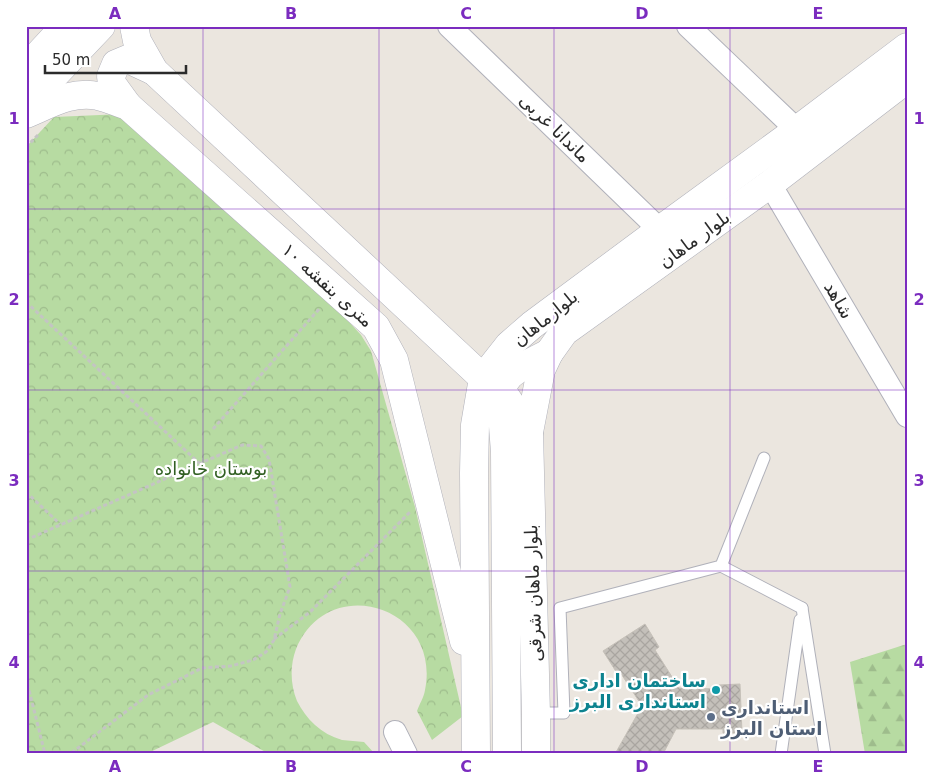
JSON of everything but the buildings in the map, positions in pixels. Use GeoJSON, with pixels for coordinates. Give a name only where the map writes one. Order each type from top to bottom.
{"type":"FeatureCollection","features":[{"type":"Feature","properties":{"kind":"main road"},"geometry":{"type":"LineString","coordinates":[[26,68],[65,26]]}},
{"type":"Feature","properties":{"kind":"main road"},"geometry":{"type":"LineString","coordinates":[[26,105],[101,26]]}},
{"type":"Feature","properties":{"kind":"main road","name":"۱۰ متری بنفشه"},"geometry":{"type":"LineString","coordinates":[[134,26],[137,41],[154,71],[492,383],[528,432]]}},
{"type":"Feature","properties":{"kind":"main road","name":"بلوارماهان"},"geometry":{"type":"LineString","coordinates":[[476,748],[475,425],[509,345],[532,325],[907,47]]}},
{"type":"Feature","properties":{"kind":"main road"},"geometry":{"type":"LineString","coordinates":[[128,106],[112,84],[111,76],[116,64],[128,60],[154,71]]}},
{"type":"Feature","properties":{"kind":"main road","name":"بلوار ماهان"},"geometry":{"type":"LineString","coordinates":[[528,432],[541,370],[549,353],[564,332],[770,184],[907,79]]}},
{"type":"Feature","properties":{"kind":"main road","name":"۱۰ متری بنفشه"},"geometry":{"type":"LineString","coordinates":[[35,122],[59,100],[80,95],[97,96],[128,106],[376,327],[394,360],[475,684]]}},
{"type":"Feature","properties":{"kind":"main road"},"geometry":{"type":"LineString","coordinates":[[507,754],[505,452],[492,383],[510,376],[518,369],[549,353]]}},
{"type":"Feature","properties":{"kind":"main road","name":"بلوار ماهان شرقی"},"geometry":{"type":"LineString","coordinates":[[528,432],[536,754]]}},
{"type":"Feature","properties":{"kind":"street","name":"ماندانا غربی"},"geometry":{"type":"LineString","coordinates":[[450,26],[660,230]]}},
{"type":"Feature","properties":{"kind":"street"},"geometry":{"type":"LineString","coordinates":[[688,26],[797,130]]}},
{"type":"Feature","properties":{"kind":"street","name":"شاهد"},"geometry":{"type":"LineString","coordinates":[[770,184],[907,416]]}},
{"type":"Feature","properties":{"kind":"street"},"geometry":{"type":"LineString","coordinates":[[395,732],[406,754]]}},
{"type":"Feature","properties":{"kind":"lane"},"geometry":{"type":"LineString","coordinates":[[721,566],[764,458]]}},
{"type":"Feature","properties":{"kind":"lane"},"geometry":{"type":"LineString","coordinates":[[547,713],[564,713],[560,608],[721,566],[802,608]]}},
{"type":"Feature","properties":{"kind":"lane"},"geometry":{"type":"LineString","coordinates":[[781,754],[802,608]]}},
{"type":"Feature","properties":{"kind":"lane"},"geometry":{"type":"LineString","coordinates":[[802,608],[825,754]]}},
{"type":"Feature","properties":{"kind":"path"},"geometry":{"type":"LineString","coordinates":[[26,147],[35,122]]}},
{"type":"Feature","properties":{"kind":"path"},"geometry":{"type":"LineString","coordinates":[[26,302],[200,463]]}},
{"type":"Feature","properties":{"kind":"path"},"geometry":{"type":"LineString","coordinates":[[213,429],[322,306]]}},
{"type":"Feature","properties":{"kind":"path"},"geometry":{"type":"LineString","coordinates":[[26,540],[242,445],[261,446],[269,459],[290,587],[280,614],[274,640]]}},
{"type":"Feature","properties":{"kind":"path"},"geometry":{"type":"LineString","coordinates":[[26,492],[60,524]]}},
{"type":"Feature","properties":{"kind":"path"},"geometry":{"type":"LineString","coordinates":[[70,754],[148,695],[202,668],[231,666],[253,660],[266,652],[274,640],[310,612],[415,507]]}},
{"type":"Feature","properties":{"kind":"path"},"geometry":{"type":"LineString","coordinates":[[26,678],[46,754]]}},
{"type":"Feature","properties":{"kind":"green space","name":"بوستان خانواده"},"geometry":{"type":"Polygon","coordinates":[[[123,114],[328,299],[361,335],[371,351],[415,507],[463,716],[432,740],[417,711],[425,690],[426,661],[417,637],[400,620],[379,609],[355,606],[332,611],[311,625],[296,649],[292,668],[292,681],[297,701],[315,725],[327,734],[342,740],[364,742],[375,754],[269,754],[213,722],[146,754],[26,754],[26,147],[54,117],[123,114]]]}},
{"type":"Feature","properties":{"kind":"green space"},"geometry":{"type":"Polygon","coordinates":[[[907,644],[907,754],[865,754],[850,662],[907,644]]]}},
{"type":"Feature","properties":{"kind":"place","name":"ساختمان اداری استانداری البرز"},"geometry":{"type":"Point","coordinates":[716,690]}},
{"type":"Feature","properties":{"kind":"place","name":"استانداری استان البرز"},"geometry":{"type":"Point","coordinates":[711,717]}}]}
